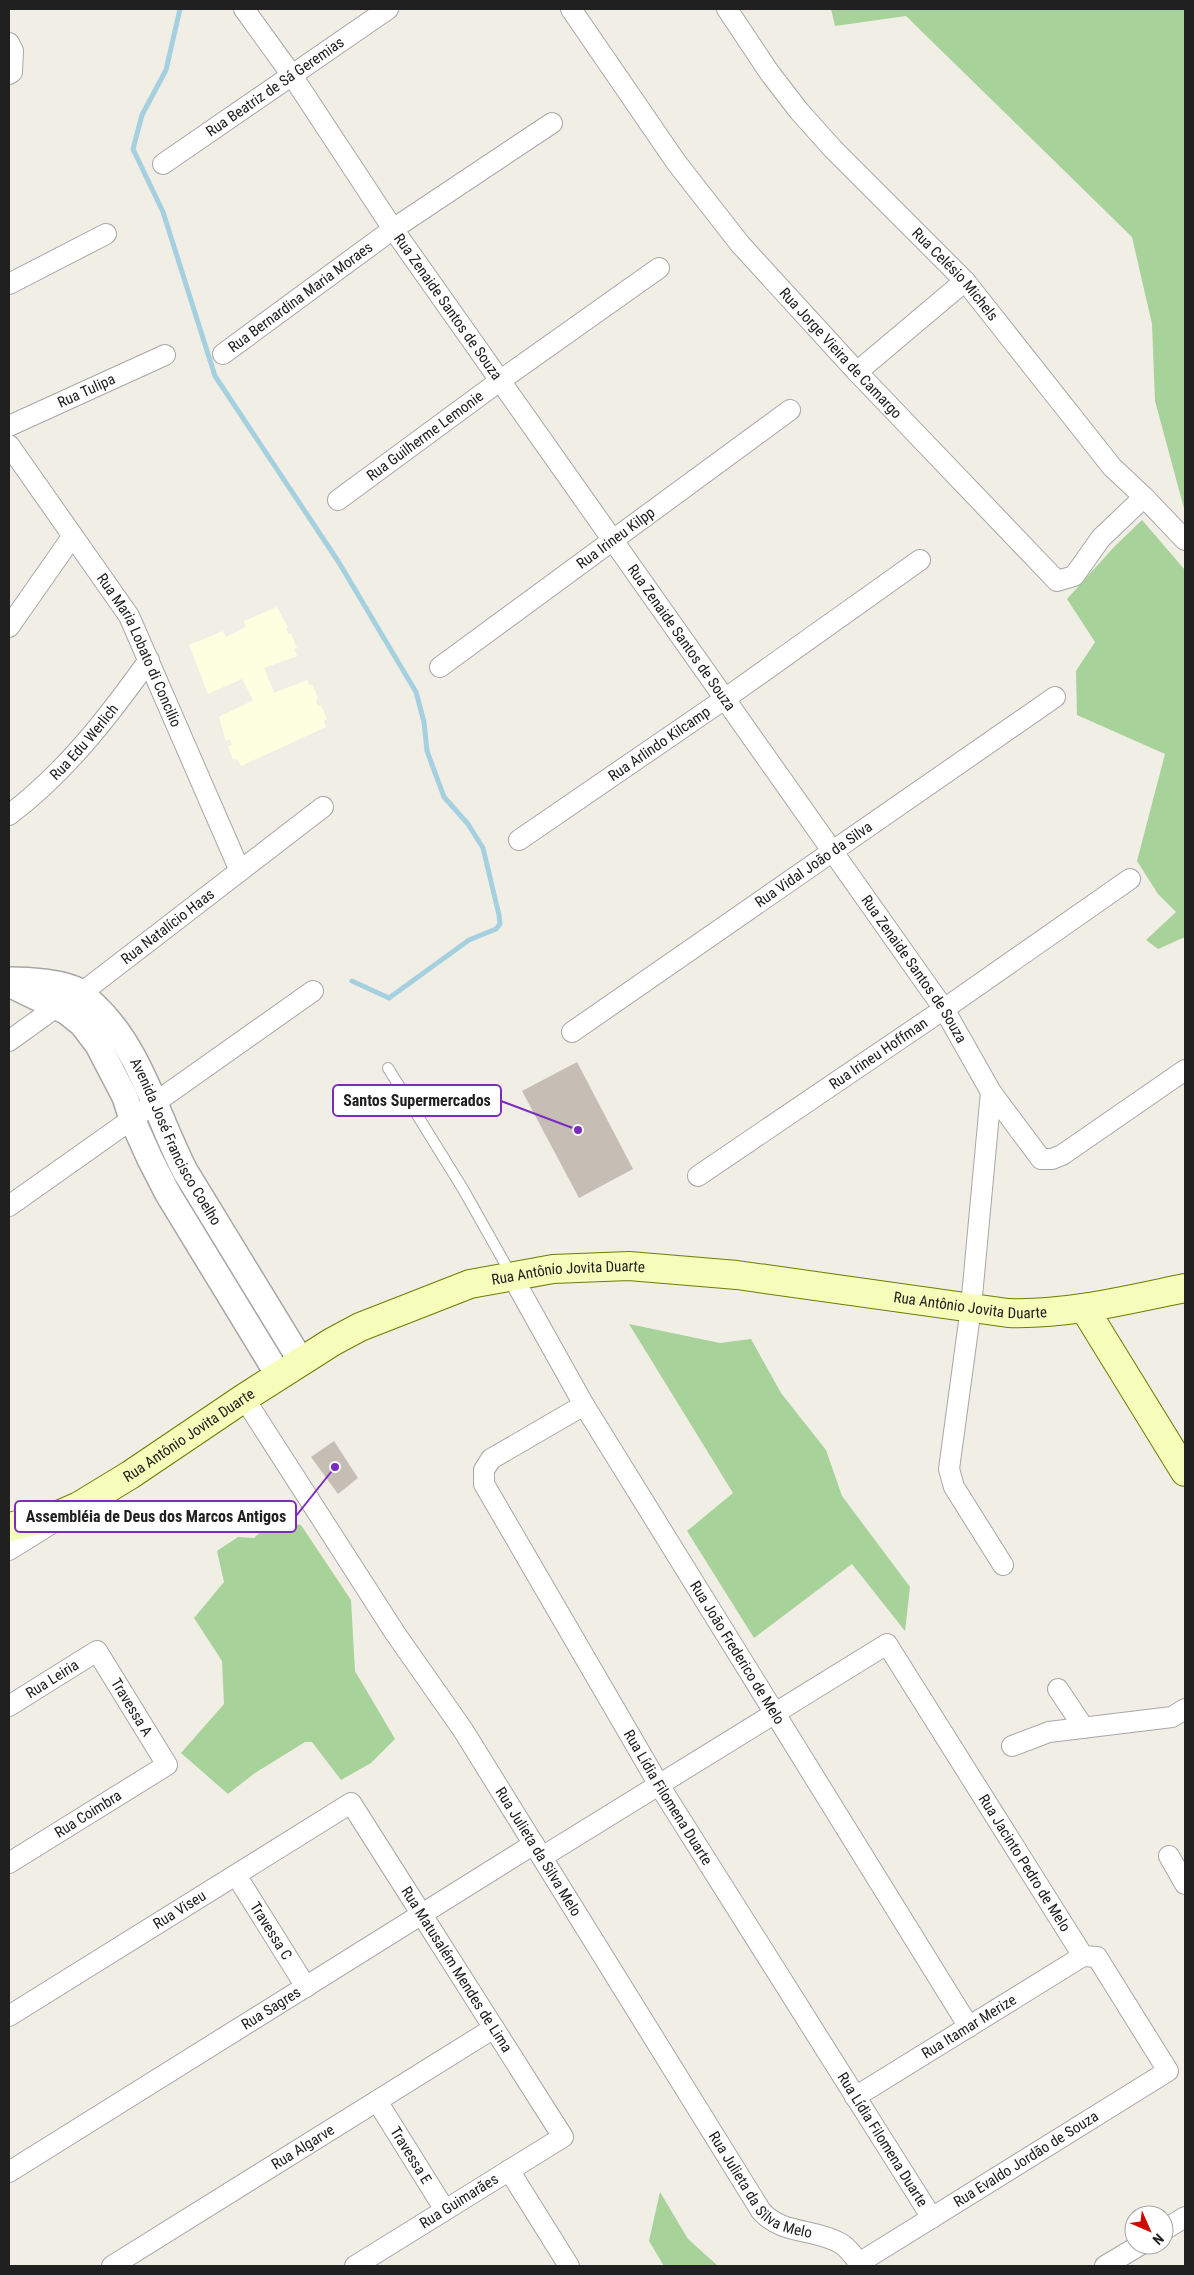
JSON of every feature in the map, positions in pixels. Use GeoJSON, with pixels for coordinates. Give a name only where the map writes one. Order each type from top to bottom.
{"type":"FeatureCollection","features":[{"type":"Feature","properties":{"kind":"main road","name":"Rua Antônio Jovita Duarte"},"geometry":{"type":"LineString","coordinates":[[9,1527],[56,1516],[79,1506],[130,1476],[301,1361],[360,1327],[470,1284],[553,1269],[629,1266],[737,1275],[1008,1314],[1031,1314],[1084,1308],[1185,1288]]}},
{"type":"Feature","properties":{"kind":"main road"},"geometry":{"type":"LineString","coordinates":[[1084,1308],[1185,1472]]}},
{"type":"Feature","properties":{"kind":"street","name":"Rua Zenaide Santos de Souza"},"geometry":{"type":"LineString","coordinates":[[244,9],[291,74],[393,229],[614,539],[944,1009],[991,1092],[1041,1160],[1052,1159],[1062,1155],[1185,1070]]}},
{"type":"Feature","properties":{"kind":"street","name":"Rua Beatriz de Sá Geremias"},"geometry":{"type":"LineString","coordinates":[[163,164],[291,74],[388,9]]}},
{"type":"Feature","properties":{"kind":"street","name":"Rua Jorge Vieira de Camargo"},"geometry":{"type":"LineString","coordinates":[[571,9],[640,111],[740,244],[857,372],[1057,581],[1074,576],[1101,538],[1144,497]]}},
{"type":"Feature","properties":{"kind":"street","name":"Rua Celésio Michels"},"geometry":{"type":"LineString","coordinates":[[727,9],[769,72],[827,143],[965,281],[1112,467],[1185,540]]}},
{"type":"Feature","properties":{"kind":"street"},"geometry":{"type":"LineString","coordinates":[[9,43],[13,51],[12,72],[9,74]]}},
{"type":"Feature","properties":{"kind":"street","name":"Rua Bernardina Maria Moraes"},"geometry":{"type":"LineString","coordinates":[[223,354],[393,229],[552,123]]}},
{"type":"Feature","properties":{"kind":"street"},"geometry":{"type":"LineString","coordinates":[[9,284],[106,234]]}},
{"type":"Feature","properties":{"kind":"street","name":"Rua Guilherme Lemonie"},"geometry":{"type":"LineString","coordinates":[[338,500],[501,380],[659,268]]}},
{"type":"Feature","properties":{"kind":"street"},"geometry":{"type":"LineString","coordinates":[[857,372],[965,281]]}},
{"type":"Feature","properties":{"kind":"street","name":"Rua Tulipa"},"geometry":{"type":"LineString","coordinates":[[9,426],[165,355]]}},
{"type":"Feature","properties":{"kind":"street","name":"Rua Irineu Kilpp"},"geometry":{"type":"LineString","coordinates":[[440,667],[790,410]]}},
{"type":"Feature","properties":{"kind":"street","name":"Rua Maria Lobato di Concilio"},"geometry":{"type":"LineString","coordinates":[[9,445],[129,616],[240,871]]}},
{"type":"Feature","properties":{"kind":"street"},"geometry":{"type":"LineString","coordinates":[[9,627],[72,537]]}},
{"type":"Feature","properties":{"kind":"street","name":"Rua Arlindo Kilcamp"},"geometry":{"type":"LineString","coordinates":[[519,840],[726,698],[920,560]]}},
{"type":"Feature","properties":{"kind":"street","name":"Rua Edu Werlich"},"geometry":{"type":"LineString","coordinates":[[9,815],[39,790],[90,740],[149,660]]}},
{"type":"Feature","properties":{"kind":"street","name":"Rua Vidal João da Silva"},"geometry":{"type":"LineString","coordinates":[[572,1032],[1055,697]]}},
{"type":"Feature","properties":{"kind":"street","name":"Rua Natalício Haas"},"geometry":{"type":"LineString","coordinates":[[9,1041],[56,1007],[81,993],[323,807]]}},
{"type":"Feature","properties":{"kind":"street","name":"Rua Irineu Hoffman"},"geometry":{"type":"LineString","coordinates":[[698,1176],[944,1009],[1130,879]]}},
{"type":"Feature","properties":{"kind":"street","name":"Avenida José Francisco Coelho"},"geometry":{"type":"LineString","coordinates":[[9,980],[42,981],[81,993],[102,1012],[149,1085],[168,1139],[185,1171],[301,1361]]}},
{"type":"Feature","properties":{"kind":"street","name":"Avenida José Francisco Coelho"},"geometry":{"type":"LineString","coordinates":[[9,984],[67,1012],[82,1024],[98,1045],[125,1097],[132,1119],[168,1194],[278,1376]]}},
{"type":"Feature","properties":{"kind":"street"},"geometry":{"type":"LineString","coordinates":[[9,1206],[313,991]]}},
{"type":"Feature","properties":{"kind":"street"},"geometry":{"type":"LineString","coordinates":[[991,1092],[971,1308],[949,1469],[954,1487],[1003,1565]]}},
{"type":"Feature","properties":{"kind":"street","name":"Rua João Frederico de Melo"},"geometry":{"type":"LineString","coordinates":[[512,1276],[584,1406],[968,2027]]}},
{"type":"Feature","properties":{"kind":"street","name":"Rua Julieta da Silva Melo"},"geometry":{"type":"LineString","coordinates":[[244,1398],[395,1633],[449,1708],[761,2211],[769,2220],[780,2226],[831,2239],[841,2244],[860,2265]]}},
{"type":"Feature","properties":{"kind":"street","name":"Rua Lídia Filomena Duarte"},"geometry":{"type":"LineString","coordinates":[[584,1406],[491,1459],[484,1470],[484,1484],[659,1784],[932,2218]]}},
{"type":"Feature","properties":{"kind":"street"},"geometry":{"type":"LineString","coordinates":[[9,1550],[79,1506]]}},
{"type":"Feature","properties":{"kind":"street","name":"Rua Sagres"},"geometry":{"type":"LineString","coordinates":[[9,2172],[422,1914],[659,1784],[887,1644]]}},
{"type":"Feature","properties":{"kind":"street","name":"Rua Jacinto Pedro de Melo"},"geometry":{"type":"LineString","coordinates":[[887,1644],[1083,1956]]}},
{"type":"Feature","properties":{"kind":"street","name":"Rua Leiria"},"geometry":{"type":"LineString","coordinates":[[9,1706],[97,1652]]}},
{"type":"Feature","properties":{"kind":"street","name":"Travessa A"},"geometry":{"type":"LineString","coordinates":[[97,1652],[167,1764]]}},
{"type":"Feature","properties":{"kind":"street"},"geometry":{"type":"LineString","coordinates":[[1058,1689],[1084,1728]]}},
{"type":"Feature","properties":{"kind":"street"},"geometry":{"type":"LineString","coordinates":[[1012,1746],[1049,1732],[1172,1717],[1185,1708]]}},
{"type":"Feature","properties":{"kind":"street","name":"Rua Coimbra"},"geometry":{"type":"LineString","coordinates":[[9,1863],[167,1764]]}},
{"type":"Feature","properties":{"kind":"street","name":"Rua Viseu"},"geometry":{"type":"LineString","coordinates":[[9,2016],[351,1803]]}},
{"type":"Feature","properties":{"kind":"street","name":"Rua Matusalém Mendes de Lima"},"geometry":{"type":"LineString","coordinates":[[351,1803],[562,2137]]}},
{"type":"Feature","properties":{"kind":"street"},"geometry":{"type":"LineString","coordinates":[[1169,1856],[1185,1884]]}},
{"type":"Feature","properties":{"kind":"street","name":"Travessa C"},"geometry":{"type":"LineString","coordinates":[[236,1875],[306,1987]]}},
{"type":"Feature","properties":{"kind":"street","name":"Rua Itamar Merize"},"geometry":{"type":"LineString","coordinates":[[855,2097],[1083,1956]]}},
{"type":"Feature","properties":{"kind":"street","name":"Rua Evaldo Jordão de Souza"},"geometry":{"type":"LineString","coordinates":[[860,2265],[1168,2071],[1097,1957],[1083,1956]]}},
{"type":"Feature","properties":{"kind":"street","name":"Rua Algarve"},"geometry":{"type":"LineString","coordinates":[[112,2266],[494,2028]]}},
{"type":"Feature","properties":{"kind":"street","name":"Travessa E"},"geometry":{"type":"LineString","coordinates":[[377,2101],[445,2210]]}},
{"type":"Feature","properties":{"kind":"street","name":"Rua Guimarães"},"geometry":{"type":"LineString","coordinates":[[355,2266],[562,2137]]}},
{"type":"Feature","properties":{"kind":"street"},"geometry":{"type":"LineString","coordinates":[[509,2170],[569,2266]]}},
{"type":"Feature","properties":{"kind":"street"},"geometry":{"type":"LineString","coordinates":[[1174,2223],[1185,2216]]}},
{"type":"Feature","properties":{"kind":"street"},"geometry":{"type":"LineString","coordinates":[[1105,2266],[1124,2255]]}},
{"type":"Feature","properties":{"kind":"lane"},"geometry":{"type":"LineString","coordinates":[[388,1068],[463,1189],[512,1276]]}},
{"type":"Feature","properties":{"kind":"shaded area"},"geometry":{"type":"Polygon","coordinates":[[[277,607],[288,627],[286,628],[288,634],[291,634],[297,648],[294,649],[297,656],[264,668],[274,693],[307,680],[310,686],[312,684],[318,698],[316,700],[318,706],[321,705],[327,719],[324,721],[326,727],[241,766],[237,759],[233,760],[228,746],[232,745],[230,739],[226,741],[219,717],[252,701],[254,702],[242,679],[208,694],[189,645],[223,631],[226,637],[246,627],[244,621],[277,607]]]}},
{"type":"Feature","properties":{"kind":"green space"},"geometry":{"type":"Polygon","coordinates":[[[831,9],[1185,9],[1185,512],[1155,401],[1152,324],[1132,237],[906,16],[835,26],[831,9]]]}},
{"type":"Feature","properties":{"kind":"green space"},"geometry":{"type":"Polygon","coordinates":[[[1142,520],[1185,570],[1185,937],[1158,949],[1146,940],[1176,912],[1158,894],[1137,861],[1165,754],[1077,715],[1076,671],[1095,642],[1067,599],[1114,547],[1142,520]]]}},
{"type":"Feature","properties":{"kind":"green space"},"geometry":{"type":"Polygon","coordinates":[[[629,1324],[720,1343],[751,1339],[781,1393],[826,1450],[842,1496],[910,1587],[905,1631],[852,1564],[754,1638],[687,1531],[733,1493],[629,1324]]]}},
{"type":"Feature","properties":{"kind":"green space"},"geometry":{"type":"Polygon","coordinates":[[[272,1521],[301,1525],[351,1600],[355,1671],[395,1739],[371,1763],[341,1780],[312,1742],[305,1742],[255,1773],[228,1794],[181,1753],[224,1704],[222,1661],[194,1618],[224,1582],[217,1551],[238,1537],[254,1538],[272,1521]]]}},
{"type":"Feature","properties":{"kind":"green space"},"geometry":{"type":"Polygon","coordinates":[[[660,2192],[688,2239],[718,2266],[664,2266],[649,2241],[660,2192]]]}},
{"type":"Feature","properties":{"kind":"building"},"geometry":{"type":"Polygon","coordinates":[[[577,1062],[633,1169],[579,1198],[522,1091],[577,1062]]]}},
{"type":"Feature","properties":{"kind":"building"},"geometry":{"type":"Polygon","coordinates":[[[334,1441],[358,1478],[338,1494],[311,1457],[334,1441]]]}},
{"type":"Feature","properties":{"kind":"waterway"},"geometry":{"type":"LineString","coordinates":[[180,9],[166,70],[142,115],[133,149],[163,212],[215,376],[338,561],[416,692],[424,722],[427,751],[444,797],[468,824],[483,848],[499,915],[500,924],[496,929],[469,940],[389,998],[352,981]]}},
{"type":"Feature","properties":{"kind":"place","name":"Santos Supermercados"},"geometry":{"type":"Point","coordinates":[578,1130]}},
{"type":"Feature","properties":{"kind":"place","name":"Assembléia de Deus dos Marcos Antigos"},"geometry":{"type":"Point","coordinates":[335,1467]}}]}
